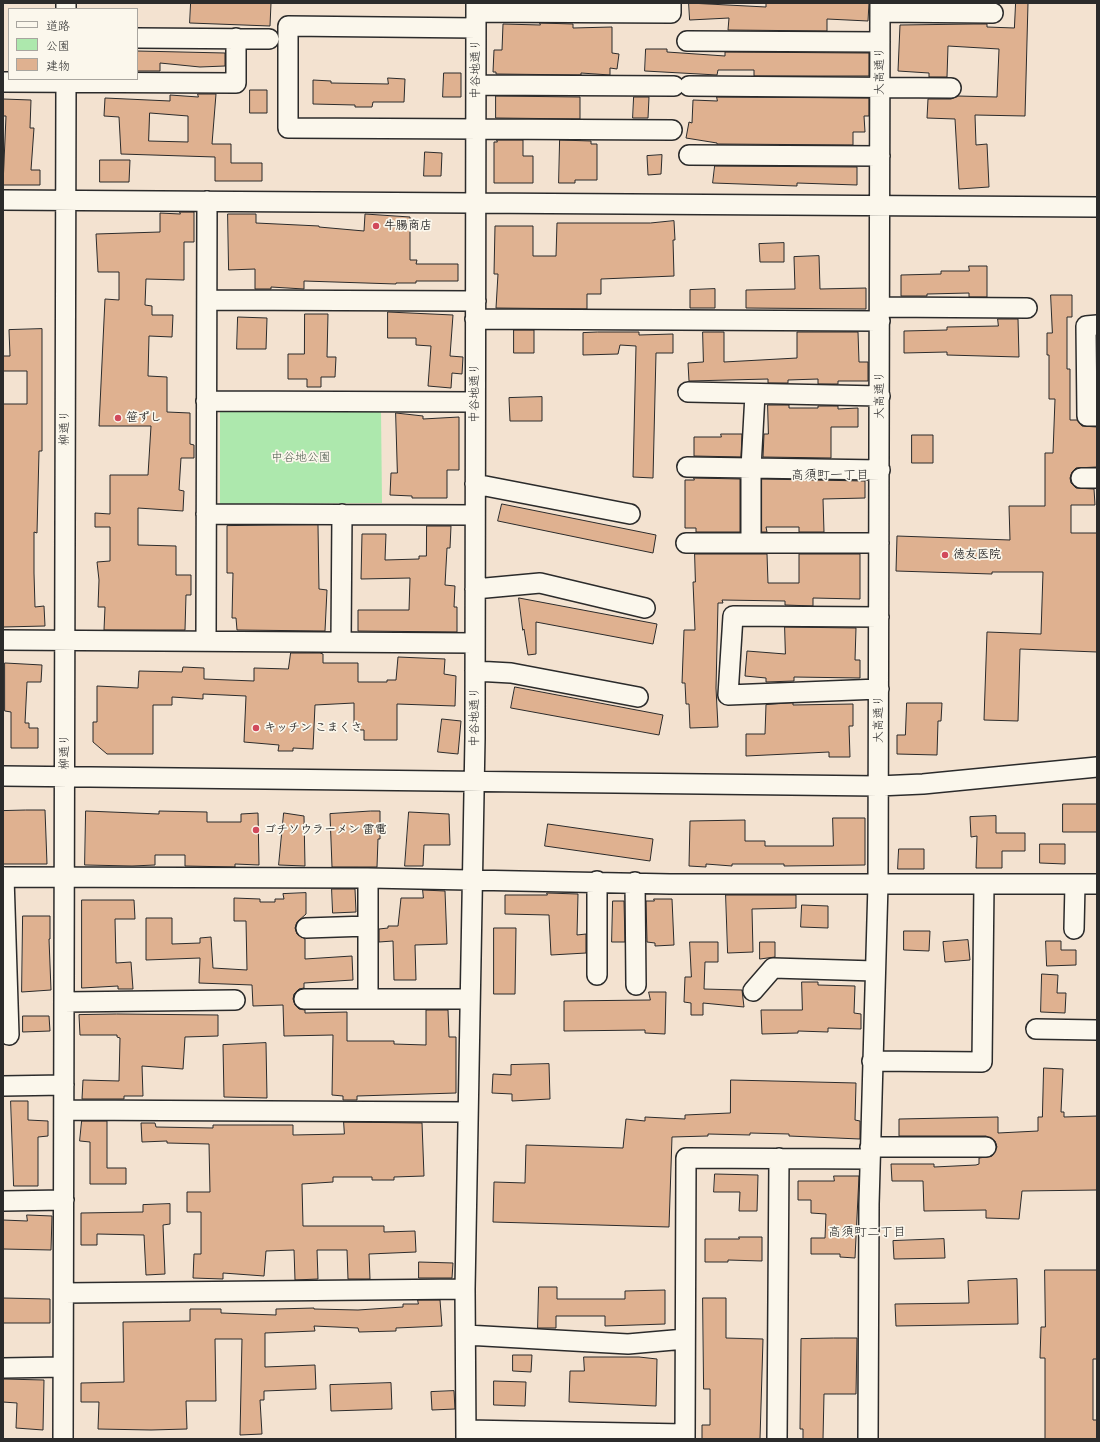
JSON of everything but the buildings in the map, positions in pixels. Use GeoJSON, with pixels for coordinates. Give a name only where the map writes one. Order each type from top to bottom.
{"type":"FeatureCollection","features":[{"type":"Feature","properties":{"kind":"street"},"geometry":{"type":"LineString","coordinates":[[671,3],[671,13],[476,14],[288,26],[288,128],[672,130]]}},
{"type":"Feature","properties":{"kind":"street"},"geometry":{"type":"LineString","coordinates":[[880,8],[993,13]]}},
{"type":"Feature","properties":{"kind":"street","name":"大高通り"},"geometry":{"type":"LineString","coordinates":[[868,1439],[870,1153],[878,884],[880,8]]}},
{"type":"Feature","properties":{"kind":"street","name":"中谷地通り"},"geometry":{"type":"LineString","coordinates":[[466,1435],[465,1289],[475,671],[476,14]]}},
{"type":"Feature","properties":{"kind":"street"},"geometry":{"type":"LineString","coordinates":[[138,38],[269,39]]}},
{"type":"Feature","properties":{"kind":"street"},"geometry":{"type":"LineString","coordinates":[[3,82],[66,81],[236,83],[236,38]]}},
{"type":"Feature","properties":{"kind":"street"},"geometry":{"type":"LineString","coordinates":[[687,41],[880,42]]}},
{"type":"Feature","properties":{"kind":"street","name":"柳通り"},"geometry":{"type":"LineString","coordinates":[[63,1439],[66,81]]}},
{"type":"Feature","properties":{"kind":"street"},"geometry":{"type":"LineString","coordinates":[[476,85],[951,88]]}},
{"type":"Feature","properties":{"kind":"street"},"geometry":{"type":"LineString","coordinates":[[689,155],[880,156]]}},
{"type":"Feature","properties":{"kind":"street"},"geometry":{"type":"LineString","coordinates":[[3,200],[1097,207]]}},
{"type":"Feature","properties":{"kind":"street"},"geometry":{"type":"LineString","coordinates":[[206,641],[207,201]]}},
{"type":"Feature","properties":{"kind":"street"},"geometry":{"type":"LineString","coordinates":[[206,300],[475,310],[880,314],[1027,308]]}},
{"type":"Feature","properties":{"kind":"street"},"geometry":{"type":"LineString","coordinates":[[1097,325],[1086,326],[1086,333],[1087,416],[1097,416]]}},
{"type":"Feature","properties":{"kind":"street"},"geometry":{"type":"LineString","coordinates":[[688,392],[880,396]]}},
{"type":"Feature","properties":{"kind":"street"},"geometry":{"type":"LineString","coordinates":[[751,543],[751,468],[755,394]]}},
{"type":"Feature","properties":{"kind":"street"},"geometry":{"type":"LineString","coordinates":[[206,400],[475,402]]}},
{"type":"Feature","properties":{"kind":"street"},"geometry":{"type":"LineString","coordinates":[[687,466],[880,470]]}},
{"type":"Feature","properties":{"kind":"street"},"geometry":{"type":"LineString","coordinates":[[475,484],[630,514]]}},
{"type":"Feature","properties":{"kind":"street"},"geometry":{"type":"LineString","coordinates":[[206,514],[475,515]]}},
{"type":"Feature","properties":{"kind":"street"},"geometry":{"type":"LineString","coordinates":[[341,642],[342,514]]}},
{"type":"Feature","properties":{"kind":"street"},"geometry":{"type":"LineString","coordinates":[[686,543],[879,543]]}},
{"type":"Feature","properties":{"kind":"street"},"geometry":{"type":"LineString","coordinates":[[475,589],[540,583],[645,608]]}},
{"type":"Feature","properties":{"kind":"street"},"geometry":{"type":"LineString","coordinates":[[879,617],[732,616],[728,695],[879,689]]}},
{"type":"Feature","properties":{"kind":"street"},"geometry":{"type":"LineString","coordinates":[[3,640],[475,642]]}},
{"type":"Feature","properties":{"kind":"street"},"geometry":{"type":"LineString","coordinates":[[475,671],[511,673],[638,697]]}},
{"type":"Feature","properties":{"kind":"street"},"geometry":{"type":"LineString","coordinates":[[3,776],[474,783],[878,786],[923,784],[1097,767]]}},
{"type":"Feature","properties":{"kind":"street"},"geometry":{"type":"LineString","coordinates":[[9,1035],[4,877],[368,878],[597,881],[670,884],[1097,884]]}},
{"type":"Feature","properties":{"kind":"street"},"geometry":{"type":"LineString","coordinates":[[368,878],[368,999]]}},
{"type":"Feature","properties":{"kind":"street"},"geometry":{"type":"LineString","coordinates":[[597,881],[597,975]]}},
{"type":"Feature","properties":{"kind":"street"},"geometry":{"type":"LineString","coordinates":[[635,882],[636,985]]}},
{"type":"Feature","properties":{"kind":"street"},"geometry":{"type":"LineString","coordinates":[[872,1062],[982,1062],[984,884]]}},
{"type":"Feature","properties":{"kind":"street"},"geometry":{"type":"LineString","coordinates":[[1074,929],[1075,884]]}},
{"type":"Feature","properties":{"kind":"street"},"geometry":{"type":"LineString","coordinates":[[306,928],[368,926]]}},
{"type":"Feature","properties":{"kind":"street"},"geometry":{"type":"LineString","coordinates":[[753,991],[774,968],[875,971]]}},
{"type":"Feature","properties":{"kind":"street"},"geometry":{"type":"LineString","coordinates":[[304,999],[470,999]]}},
{"type":"Feature","properties":{"kind":"street"},"geometry":{"type":"LineString","coordinates":[[64,1002],[235,1000]]}},
{"type":"Feature","properties":{"kind":"street"},"geometry":{"type":"LineString","coordinates":[[1036,1029],[1097,1030]]}},
{"type":"Feature","properties":{"kind":"street"},"geometry":{"type":"LineString","coordinates":[[3,1086],[64,1085]]}},
{"type":"Feature","properties":{"kind":"street"},"geometry":{"type":"LineString","coordinates":[[64,1110],[468,1112]]}},
{"type":"Feature","properties":{"kind":"street"},"geometry":{"type":"LineString","coordinates":[[466,1435],[685,1436],[686,1158],[779,1158],[986,1147]]}},
{"type":"Feature","properties":{"kind":"street"},"geometry":{"type":"LineString","coordinates":[[777,1439],[779,1158]]}},
{"type":"Feature","properties":{"kind":"street"},"geometry":{"type":"LineString","coordinates":[[3,1201],[64,1200]]}},
{"type":"Feature","properties":{"kind":"street"},"geometry":{"type":"LineString","coordinates":[[64,1292],[465,1289]]}},
{"type":"Feature","properties":{"kind":"street"},"geometry":{"type":"LineString","coordinates":[[466,1335],[628,1344],[685,1339]]}},
{"type":"Feature","properties":{"kind":"street"},"geometry":{"type":"LineString","coordinates":[[3,1368],[63,1367]]}},
{"type":"Feature","properties":{"kind":"green space","name":"中谷地公園"},"geometry":{"type":"Polygon","coordinates":[[[220,412],[381,412],[382,503],[220,504],[220,412]]]}},
{"type":"Feature","properties":{"kind":"place","name":"牛腸商店"},"geometry":{"type":"Point","coordinates":[376,226]}},
{"type":"Feature","properties":{"kind":"place","name":"笹ずし"},"geometry":{"type":"Point","coordinates":[118,418]}},
{"type":"Feature","properties":{"kind":"place","name":"徳友医院"},"geometry":{"type":"Point","coordinates":[945,555]}},
{"type":"Feature","properties":{"kind":"place","name":"キッチン こまくさ"},"geometry":{"type":"Point","coordinates":[256,728]}},
{"type":"Feature","properties":{"kind":"place","name":"ゴチソウラーメン 雷電"},"geometry":{"type":"Point","coordinates":[256,830]}},
{"type":"Feature","properties":{"kind":"district","name":"高須町一丁目"},"geometry":{"type":"Point","coordinates":[830,476]}},
{"type":"Feature","properties":{"kind":"district","name":"高須町二丁目"},"geometry":{"type":"Point","coordinates":[867,1233]}}]}
